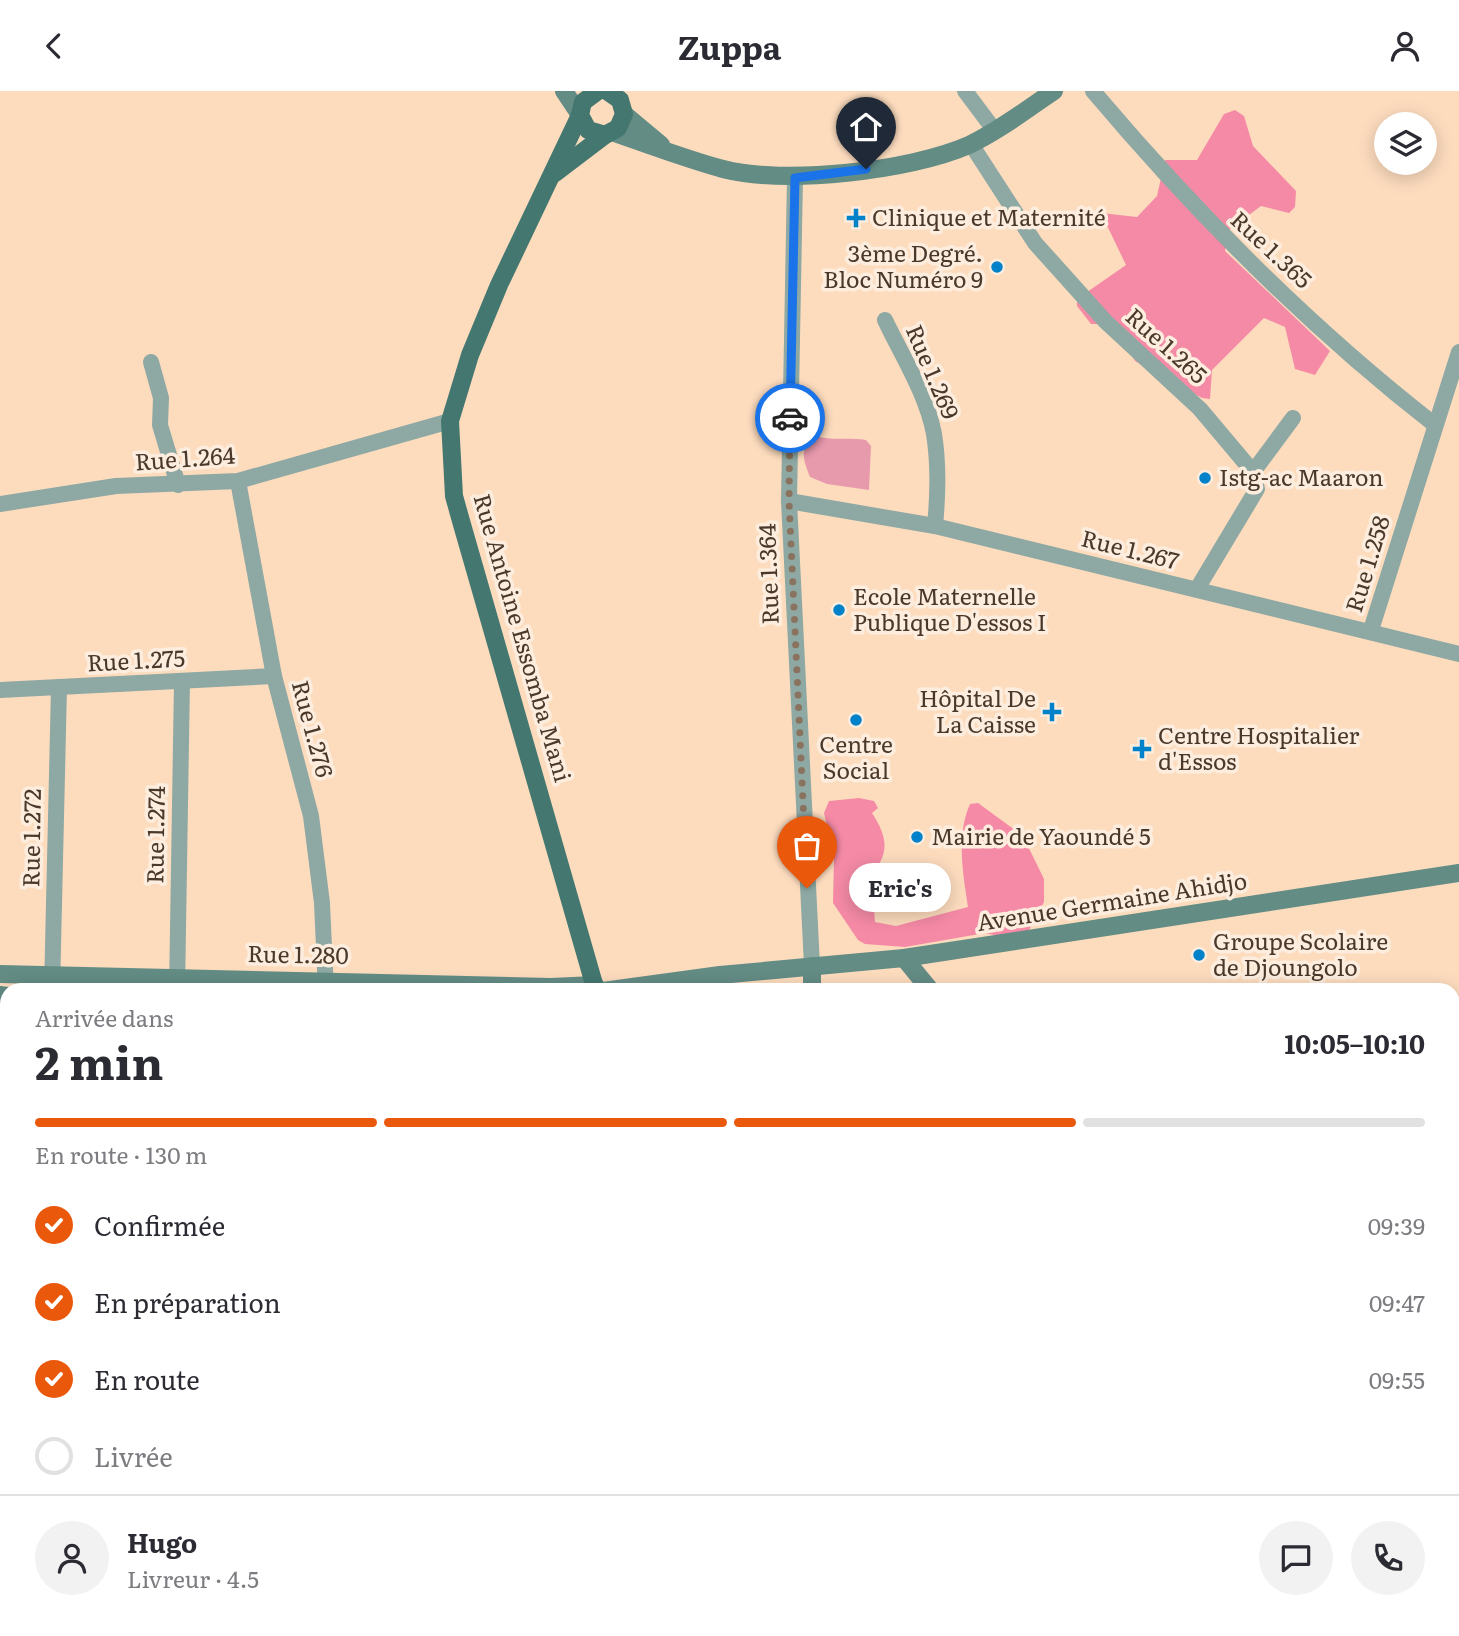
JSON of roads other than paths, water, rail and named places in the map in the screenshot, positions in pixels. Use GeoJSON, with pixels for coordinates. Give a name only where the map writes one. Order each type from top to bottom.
{"type":"FeatureCollection","features":[{"type":"Feature","properties":{"kind":"main road"},"geometry":{"type":"LineString","coordinates":[[564,91],[588,130],[725,170],[795,178],[914,162],[971,144],[1054,91]]}},
{"type":"Feature","properties":{"kind":"main road"},"geometry":{"type":"LineString","coordinates":[[552,175],[618,128],[624,107],[603,92],[583,102],[580,115]]}},
{"type":"Feature","properties":{"kind":"main road"},"geometry":{"type":"LineString","coordinates":[[624,114],[669,152]]}},
{"type":"Feature","properties":{"kind":"main road","name":"Rue Antoine Essomba Mani"},"geometry":{"type":"LineString","coordinates":[[580,115],[470,355],[450,421],[454,496],[596,983]]}},
{"type":"Feature","properties":{"kind":"main road","name":"Avenue Germaine Ahidjo"},"geometry":{"type":"LineString","coordinates":[[656,983],[904,958],[1459,873]]}},
{"type":"Feature","properties":{"kind":"main road"},"geometry":{"type":"LineString","coordinates":[[904,958],[924,983]]}},
{"type":"Feature","properties":{"kind":"main road"},"geometry":{"type":"LineString","coordinates":[[812,967],[812,983]]}},
{"type":"Feature","properties":{"kind":"main road","name":"Rue 1.280"},"geometry":{"type":"LineString","coordinates":[[0,974],[52,983]]}},
{"type":"Feature","properties":{"kind":"street"},"geometry":{"type":"LineString","coordinates":[[965,91],[995,131]]}},
{"type":"Feature","properties":{"kind":"street","name":"Rue 1.365"},"geometry":{"type":"LineString","coordinates":[[1093,91],[1161,171],[1229,242],[1378,381],[1435,425]]}},
{"type":"Feature","properties":{"kind":"street","name":"Rue 1.265"},"geometry":{"type":"LineString","coordinates":[[971,144],[1035,243],[1105,322],[1200,409],[1254,472]]}},
{"type":"Feature","properties":{"kind":"street","name":"Rue 1.364"},"geometry":{"type":"LineString","coordinates":[[795,178],[789,501],[812,967]]}},
{"type":"Feature","properties":{"kind":"street","name":"Rue 1.269"},"geometry":{"type":"LineString","coordinates":[[885,320],[916,384],[933,432],[939,482],[935,526]]}},
{"type":"Feature","properties":{"kind":"street","name":"Rue 1.258"},"geometry":{"type":"LineString","coordinates":[[1371,630],[1459,352]]}},
{"type":"Feature","properties":{"kind":"street"},"geometry":{"type":"LineString","coordinates":[[151,362],[161,398],[160,425],[178,485]]}},
{"type":"Feature","properties":{"kind":"street"},"geometry":{"type":"LineString","coordinates":[[1197,589],[1257,489],[1254,472],[1293,418]]}},
{"type":"Feature","properties":{"kind":"street","name":"Rue 1.264"},"geometry":{"type":"LineString","coordinates":[[0,504],[116,486],[238,481],[450,421]]}},
{"type":"Feature","properties":{"kind":"street","name":"Rue 1.276"},"geometry":{"type":"LineString","coordinates":[[238,481],[274,676],[311,816],[322,903],[326,983]]}},
{"type":"Feature","properties":{"kind":"street","name":"Rue 1.267"},"geometry":{"type":"LineString","coordinates":[[789,501],[935,526],[1371,630],[1459,654]]}},
{"type":"Feature","properties":{"kind":"street","name":"Rue 1.275"},"geometry":{"type":"LineString","coordinates":[[0,691],[274,676]]}},
{"type":"Feature","properties":{"kind":"street","name":"Rue 1.274"},"geometry":{"type":"LineString","coordinates":[[177,983],[182,681]]}},
{"type":"Feature","properties":{"kind":"street","name":"Rue 1.272"},"geometry":{"type":"LineString","coordinates":[[52,983],[59,687]]}},
{"type":"Feature","properties":{"kind":"place","name":"Clinique et Maternité"},"geometry":{"type":"Point","coordinates":[856,218]}},
{"type":"Feature","properties":{"kind":"place","name":"3ème Degré. Bloc Numéro 9"},"geometry":{"type":"Point","coordinates":[997,267]}},
{"type":"Feature","properties":{"kind":"place","name":"Istg-ac Maaron"},"geometry":{"type":"Point","coordinates":[1205,478]}},
{"type":"Feature","properties":{"kind":"place","name":"Ecole Maternelle Publique D'essos I"},"geometry":{"type":"Point","coordinates":[839,610]}},
{"type":"Feature","properties":{"kind":"place","name":"Hôpital De La Caisse"},"geometry":{"type":"Point","coordinates":[1052,712]}},
{"type":"Feature","properties":{"kind":"place","name":"Centre Social"},"geometry":{"type":"Point","coordinates":[856,720]}},
{"type":"Feature","properties":{"kind":"place","name":"Centre Hospitalier d'Essos"},"geometry":{"type":"Point","coordinates":[1142,749]}},
{"type":"Feature","properties":{"kind":"place","name":"Mairie de Yaoundé 5"},"geometry":{"type":"Point","coordinates":[917,837]}},
{"type":"Feature","properties":{"kind":"place","name":"Eric's"},"geometry":{"type":"Point","coordinates":[807,888]}},
{"type":"Feature","properties":{"kind":"place","name":"Groupe Scolaire de Djoungolo"},"geometry":{"type":"Point","coordinates":[1199,955]}}]}
